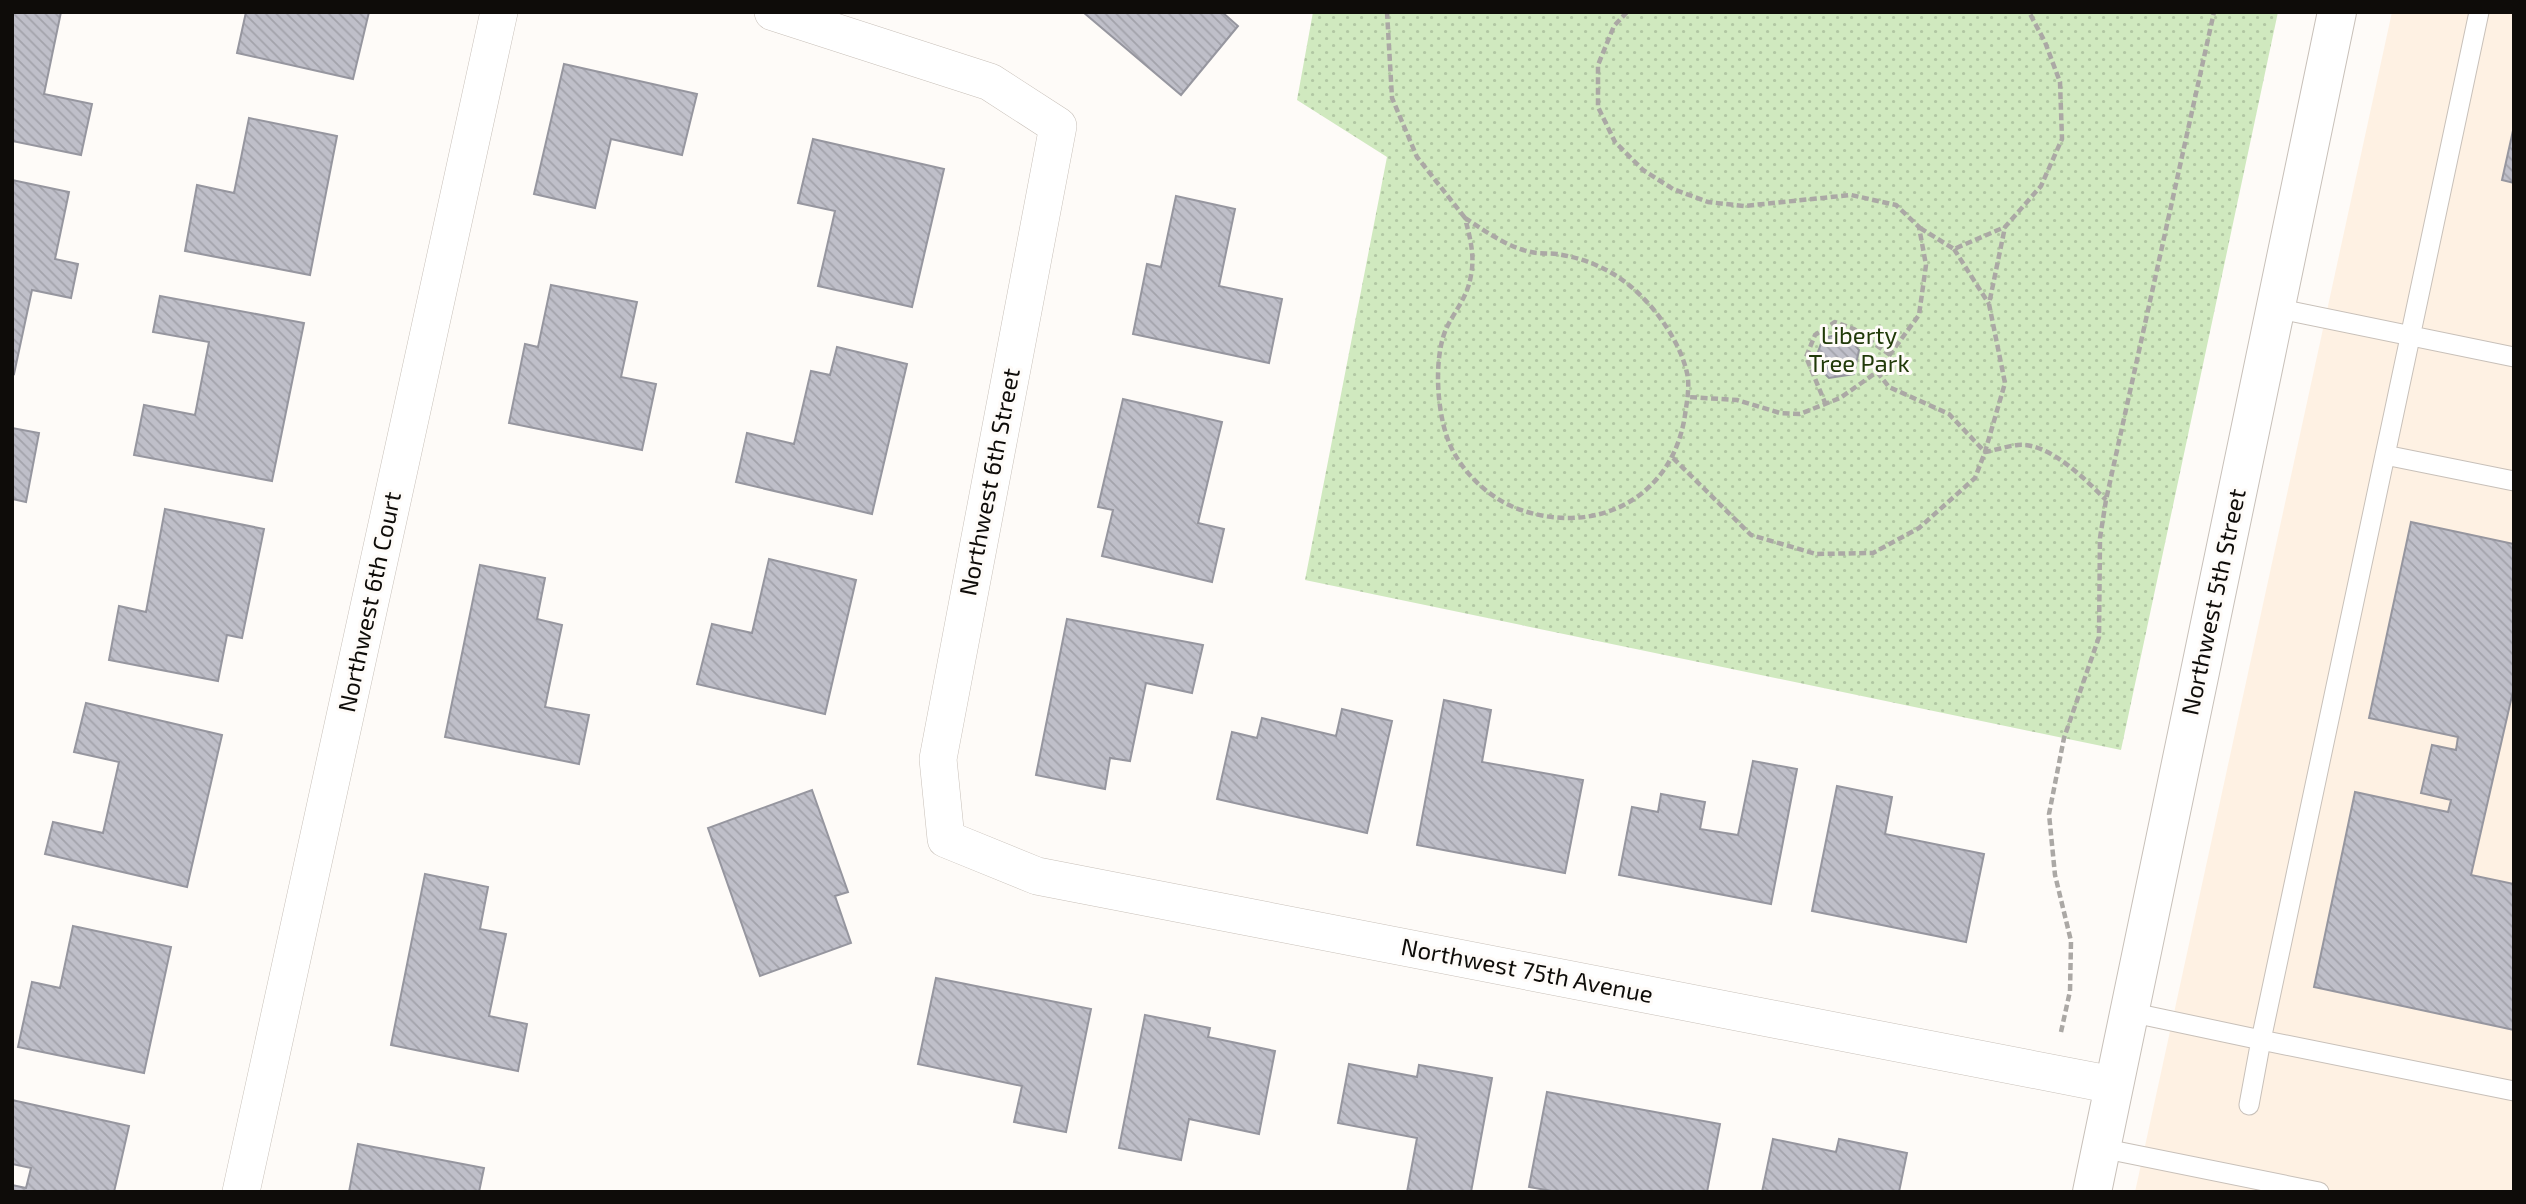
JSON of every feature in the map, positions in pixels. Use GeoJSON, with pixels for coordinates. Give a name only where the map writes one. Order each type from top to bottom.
{"type":"FeatureCollection","features":[{"type":"Feature","properties":{"kind":"street","name":"Northwest 6th Court"},"geometry":{"type":"LineString","coordinates":[[241,1192],[499,12]]}},
{"type":"Feature","properties":{"kind":"street","name":"Northwest 6th Street"},"geometry":{"type":"LineString","coordinates":[[773,12],[990,82],[1058,126],[938,759],[946,839]]}},
{"type":"Feature","properties":{"kind":"street","name":"Northwest 5th Street"},"geometry":{"type":"LineString","coordinates":[[2092,1192],[2337,12]]}},
{"type":"Feature","properties":{"kind":"street","name":"Northwest 75th Avenue"},"geometry":{"type":"LineString","coordinates":[[946,839],[1037,876],[2113,1085]]}},
{"type":"Feature","properties":{"kind":"lane"},"geometry":{"type":"LineString","coordinates":[[2249,1105],[2479,12]]}},
{"type":"Feature","properties":{"kind":"lane"},"geometry":{"type":"LineString","coordinates":[[2275,307],[2514,357]]}},
{"type":"Feature","properties":{"kind":"lane"},"geometry":{"type":"LineString","coordinates":[[2385,455],[2514,481]]}},
{"type":"Feature","properties":{"kind":"lane"},"geometry":{"type":"LineString","coordinates":[[2129,1012],[2514,1091]]}},
{"type":"Feature","properties":{"kind":"lane"},"geometry":{"type":"LineString","coordinates":[[2101,1148],[2235,1184],[2319,1192]]}},
{"type":"Feature","properties":{"kind":"path"},"geometry":{"type":"LineString","coordinates":[[1387,12],[1392,99],[1418,157],[1465,218],[1495,237],[1530,252],[1580,258],[1606,270],[1629,285],[1650,306],[1679,352],[1687,373],[1688,397],[1683,431],[1673,458],[1659,478],[1641,495],[1588,518],[1559,519],[1509,506],[1486,491],[1453,453],[1443,428],[1439,373],[1446,329],[1466,295],[1472,274],[1473,255],[1465,218]]}},
{"type":"Feature","properties":{"kind":"path"},"geometry":{"type":"LineString","coordinates":[[1627,12],[1614,26],[1598,65],[1598,107],[1615,142],[1643,170],[1673,189],[1708,202],[1744,206],[1851,195],[1896,205],[1919,227],[1954,249],[1989,304],[2005,383],[1975,478],[1919,528],[1874,554],[1816,554],[1751,535],[1673,458]]}},
{"type":"Feature","properties":{"kind":"path"},"geometry":{"type":"LineString","coordinates":[[1954,249],[2005,227],[2041,186],[2062,139],[2060,82],[2045,42],[2029,12]]}},
{"type":"Feature","properties":{"kind":"path"},"geometry":{"type":"LineString","coordinates":[[2053,1073],[2070,991],[2071,941],[2055,875],[2049,814],[2064,738],[2099,637],[2100,538],[2106,500],[2214,12]]}},
{"type":"Feature","properties":{"kind":"path"},"geometry":{"type":"LineString","coordinates":[[1688,397],[1737,400],[1780,413],[1800,414],[1826,405],[1877,372],[1919,315],[1926,265],[1919,227]]}},
{"type":"Feature","properties":{"kind":"path"},"geometry":{"type":"LineString","coordinates":[[1989,304],[2005,227]]}},
{"type":"Feature","properties":{"kind":"path"},"geometry":{"type":"LineString","coordinates":[[1826,405],[1807,357],[1815,335],[1835,322],[1854,329],[1890,355]]}},
{"type":"Feature","properties":{"kind":"path"},"geometry":{"type":"LineString","coordinates":[[1877,372],[1889,387],[1949,414],[1985,452]]}},
{"type":"Feature","properties":{"kind":"path"},"geometry":{"type":"LineString","coordinates":[[1985,452],[2021,444],[2052,454],[2075,469],[2106,500]]}},
{"type":"Feature","properties":{"kind":"shaded area"},"geometry":{"type":"Polygon","coordinates":[[[2392,12],[2514,12],[2514,1192],[2135,1192],[2392,12]]]}},
{"type":"Feature","properties":{"kind":"green space","name":"Liberty Tree Park"},"geometry":{"type":"Polygon","coordinates":[[[1313,12],[2278,12],[2121,750],[1305,580],[1387,157],[1297,100],[1313,12]]]}},
{"type":"Feature","properties":{"kind":"building"},"geometry":{"type":"Polygon","coordinates":[[[12,12],[61,12],[44,94],[92,104],[81,155],[12,141],[12,12]]]}},
{"type":"Feature","properties":{"kind":"building"},"geometry":{"type":"Polygon","coordinates":[[[246,12],[369,12],[353,79],[237,53],[246,12]]]}},
{"type":"Feature","properties":{"kind":"building"},"geometry":{"type":"Polygon","coordinates":[[[1083,12],[1222,12],[1238,26],[1181,95],[1083,12]]]}},
{"type":"Feature","properties":{"kind":"building"},"geometry":{"type":"Polygon","coordinates":[[[564,64],[697,94],[682,155],[611,139],[595,208],[534,194],[564,64]]]}},
{"type":"Feature","properties":{"kind":"building"},"geometry":{"type":"Polygon","coordinates":[[[249,118],[337,136],[310,275],[185,251],[197,185],[234,193],[249,118]]]}},
{"type":"Feature","properties":{"kind":"building"},"geometry":{"type":"Polygon","coordinates":[[[2514,126],[2514,183],[2502,180],[2514,126]]]}},
{"type":"Feature","properties":{"kind":"building"},"geometry":{"type":"Polygon","coordinates":[[[813,139],[944,169],[912,307],[818,286],[835,211],[798,203],[813,139]]]}},
{"type":"Feature","properties":{"kind":"building"},"geometry":{"type":"Polygon","coordinates":[[[12,180],[69,192],[55,259],[78,264],[71,298],[32,290],[14,374],[12,373],[12,180]]]}},
{"type":"Feature","properties":{"kind":"building"},"geometry":{"type":"Polygon","coordinates":[[[1176,196],[1235,209],[1219,286],[1282,299],[1269,363],[1133,334],[1147,264],[1161,267],[1176,196]]]}},
{"type":"Feature","properties":{"kind":"building"},"geometry":{"type":"Polygon","coordinates":[[[551,285],[637,302],[621,377],[656,384],[642,450],[509,423],[525,344],[538,347],[551,285]]]}},
{"type":"Feature","properties":{"kind":"building"},"geometry":{"type":"Polygon","coordinates":[[[160,296],[304,323],[272,481],[134,455],[144,405],[195,415],[209,342],[153,332],[160,296]]]}},
{"type":"Feature","properties":{"kind":"building"},"geometry":{"type":"Polygon","coordinates":[[[1845,333],[1859,350],[1854,374],[1829,378],[1814,363],[1823,338],[1845,333]]]}},
{"type":"Feature","properties":{"kind":"building"},"geometry":{"type":"Polygon","coordinates":[[[837,347],[907,364],[872,514],[736,482],[747,433],[794,444],[811,371],[830,375],[837,347]]]}},
{"type":"Feature","properties":{"kind":"building"},"geometry":{"type":"Polygon","coordinates":[[[1123,399],[1222,422],[1198,523],[1224,529],[1212,582],[1102,556],[1113,510],[1098,507],[1123,399]]]}},
{"type":"Feature","properties":{"kind":"building"},"geometry":{"type":"Polygon","coordinates":[[[12,428],[39,433],[26,502],[12,499],[12,428]]]}},
{"type":"Feature","properties":{"kind":"building"},"geometry":{"type":"Polygon","coordinates":[[[165,509],[264,529],[242,638],[227,635],[218,681],[109,660],[119,606],[146,612],[165,509]]]}},
{"type":"Feature","properties":{"kind":"building"},"geometry":{"type":"Polygon","coordinates":[[[2411,522],[2514,544],[2514,687],[2471,875],[2514,884],[2514,1030],[2314,987],[2355,792],[2448,812],[2451,800],[2421,793],[2432,745],[2456,750],[2458,737],[2369,718],[2411,522]]]}},
{"type":"Feature","properties":{"kind":"building"},"geometry":{"type":"Polygon","coordinates":[[[769,559],[856,580],[825,714],[697,684],[712,624],[752,633],[769,559]]]}},
{"type":"Feature","properties":{"kind":"building"},"geometry":{"type":"Polygon","coordinates":[[[480,565],[545,578],[537,619],[562,625],[545,707],[589,715],[579,764],[445,737],[480,565]]]}},
{"type":"Feature","properties":{"kind":"building"},"geometry":{"type":"Polygon","coordinates":[[[1067,619],[1203,645],[1192,693],[1146,683],[1130,761],[1110,758],[1105,789],[1036,775],[1067,619]]]}},
{"type":"Feature","properties":{"kind":"building"},"geometry":{"type":"Polygon","coordinates":[[[1444,700],[1491,710],[1482,762],[1583,780],[1565,873],[1417,845],[1444,700]]]}},
{"type":"Feature","properties":{"kind":"building"},"geometry":{"type":"Polygon","coordinates":[[[86,703],[222,735],[187,887],[45,854],[53,822],[103,833],[119,762],[74,752],[86,703]]]}},
{"type":"Feature","properties":{"kind":"building"},"geometry":{"type":"Polygon","coordinates":[[[1342,709],[1392,721],[1367,833],[1217,799],[1232,732],[1257,738],[1262,718],[1336,736],[1342,709]]]}},
{"type":"Feature","properties":{"kind":"building"},"geometry":{"type":"Polygon","coordinates":[[[1753,761],[1797,769],[1771,904],[1619,875],[1632,807],[1658,812],[1661,794],[1705,802],[1700,829],[1738,835],[1753,761]]]}},
{"type":"Feature","properties":{"kind":"building"},"geometry":{"type":"Polygon","coordinates":[[[1837,786],[1892,797],[1885,834],[1984,854],[1966,942],[1812,911],[1837,786]]]}},
{"type":"Feature","properties":{"kind":"building"},"geometry":{"type":"Polygon","coordinates":[[[812,790],[848,892],[835,896],[851,943],[760,976],[708,828],[812,790]]]}},
{"type":"Feature","properties":{"kind":"building"},"geometry":{"type":"Polygon","coordinates":[[[425,874],[488,887],[480,929],[506,934],[489,1016],[527,1024],[518,1071],[391,1045],[425,874]]]}},
{"type":"Feature","properties":{"kind":"building"},"geometry":{"type":"Polygon","coordinates":[[[73,926],[171,947],[144,1073],[18,1047],[32,982],[60,988],[73,926]]]}},
{"type":"Feature","properties":{"kind":"building"},"geometry":{"type":"Polygon","coordinates":[[[936,978],[1091,1009],[1066,1132],[1014,1122],[1022,1086],[918,1064],[936,978]]]}},
{"type":"Feature","properties":{"kind":"building"},"geometry":{"type":"Polygon","coordinates":[[[1145,1015],[1210,1028],[1208,1037],[1275,1051],[1259,1134],[1189,1119],[1181,1160],[1119,1148],[1145,1015]]]}},
{"type":"Feature","properties":{"kind":"building"},"geometry":{"type":"Polygon","coordinates":[[[1349,1064],[1417,1077],[1419,1065],[1492,1078],[1471,1192],[1407,1192],[1417,1138],[1338,1123],[1349,1064]]]}},
{"type":"Feature","properties":{"kind":"building"},"geometry":{"type":"Polygon","coordinates":[[[1547,1092],[1720,1124],[1707,1192],[1557,1192],[1529,1187],[1547,1092]]]}},
{"type":"Feature","properties":{"kind":"building"},"geometry":{"type":"Polygon","coordinates":[[[12,1100],[129,1126],[114,1192],[12,1192],[12,1185],[26,1188],[31,1168],[12,1164],[12,1100]]]}},
{"type":"Feature","properties":{"kind":"building"},"geometry":{"type":"Polygon","coordinates":[[[1773,1139],[1836,1152],[1839,1139],[1907,1153],[1899,1192],[1762,1192],[1773,1139]]]}},
{"type":"Feature","properties":{"kind":"building"},"geometry":{"type":"Polygon","coordinates":[[[358,1144],[484,1168],[479,1192],[349,1192],[358,1144]]]}}]}
